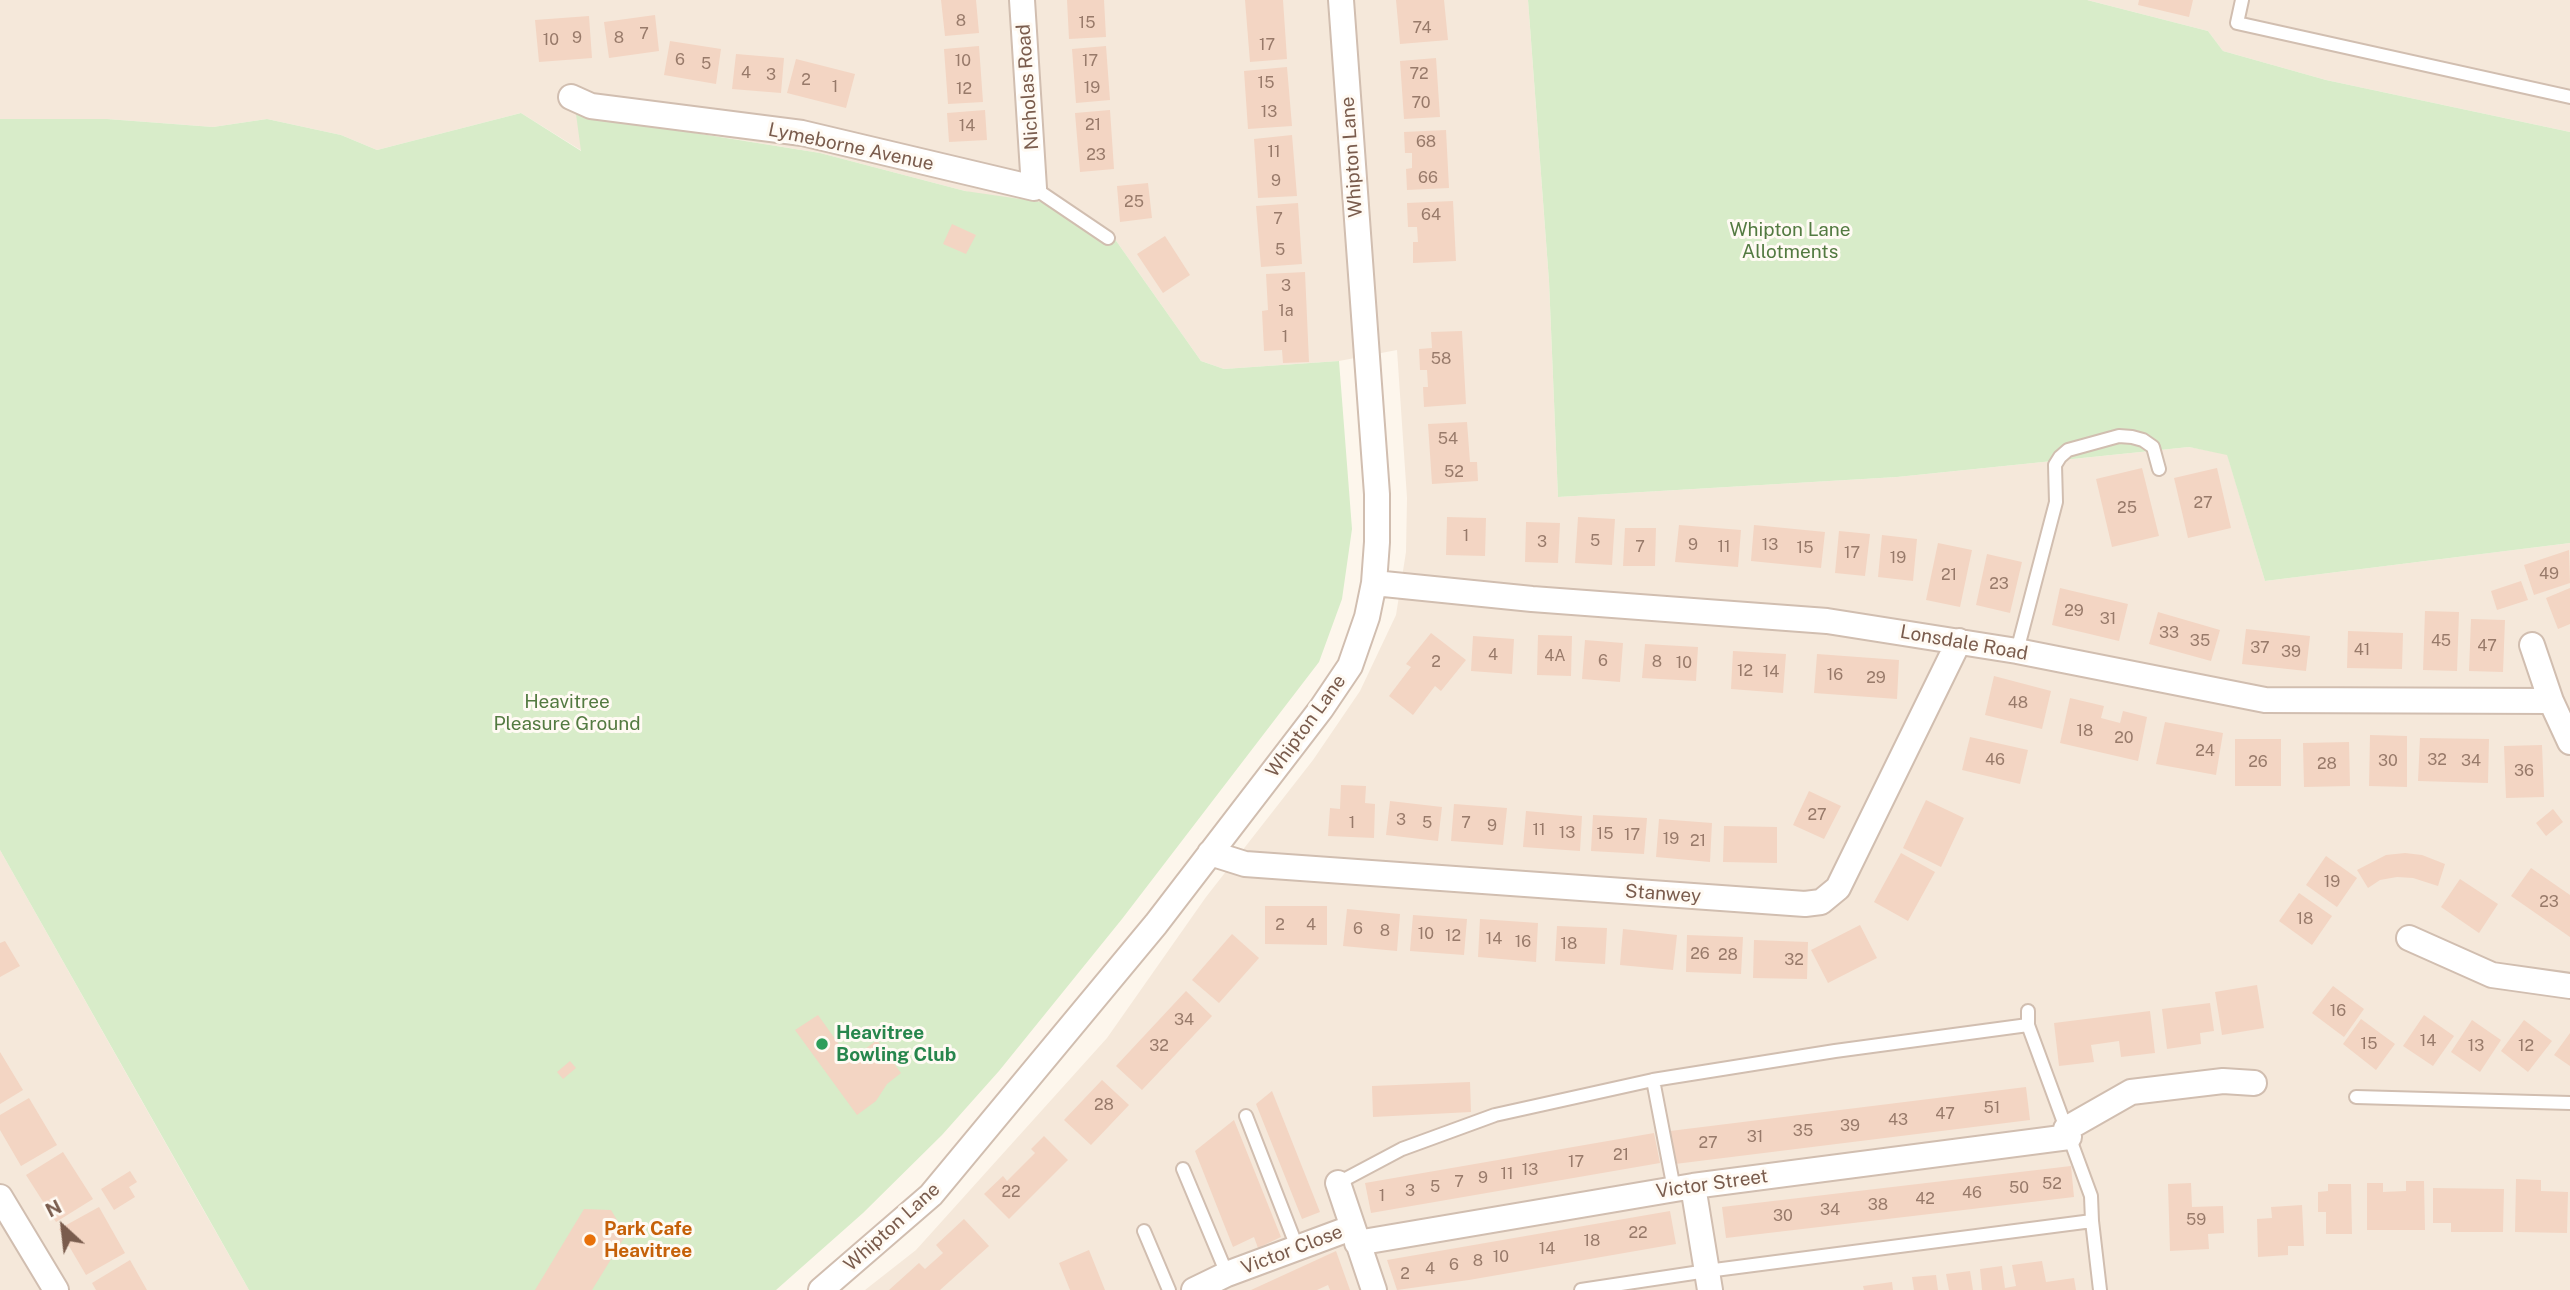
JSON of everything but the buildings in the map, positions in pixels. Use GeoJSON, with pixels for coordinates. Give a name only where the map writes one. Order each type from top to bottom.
{"type":"FeatureCollection","features":[{"type":"Feature","properties":{"kind":"street","name":"Nicholas Road"},"geometry":{"type":"LineString","coordinates":[[1022,0],[1035,182]]}},
{"type":"Feature","properties":{"kind":"street","name":"Whipton Lane"},"geometry":{"type":"LineString","coordinates":[[821,1290],[931,1195],[1147,935],[1321,709],[1350,666],[1367,617],[1374,583],[1377,494],[1341,0]]}},
{"type":"Feature","properties":{"kind":"street","name":"Lymeborne Avenue"},"geometry":{"type":"LineString","coordinates":[[571,97],[592,106],[802,132],[1035,182]]}},
{"type":"Feature","properties":{"kind":"street","name":"Lonsdale Road"},"geometry":{"type":"LineString","coordinates":[[1374,583],[1827,621],[2017,651],[2265,700],[2551,701]]}},
{"type":"Feature","properties":{"kind":"street","name":"Stanwey"},"geometry":{"type":"LineString","coordinates":[[1210,853],[1245,864],[1791,903],[1821,902],[1838,888],[1959,641]]}},
{"type":"Feature","properties":{"kind":"street"},"geometry":{"type":"LineString","coordinates":[[2532,645],[2551,701],[2570,742]]}},
{"type":"Feature","properties":{"kind":"street"},"geometry":{"type":"LineString","coordinates":[[2409,938],[2492,975],[2570,986]]}},
{"type":"Feature","properties":{"kind":"street"},"geometry":{"type":"LineString","coordinates":[[2067,1133],[2131,1092],[2223,1082],[2254,1083]]}},
{"type":"Feature","properties":{"kind":"street","name":"Victor Street"},"geometry":{"type":"LineString","coordinates":[[1354,1235],[2067,1133]]}},
{"type":"Feature","properties":{"kind":"street"},"geometry":{"type":"LineString","coordinates":[[1338,1183],[1374,1290]]}},
{"type":"Feature","properties":{"kind":"street"},"geometry":{"type":"LineString","coordinates":[[1683,1188],[1708,1280]]}},
{"type":"Feature","properties":{"kind":"street"},"geometry":{"type":"LineString","coordinates":[[0,1198],[56,1290]]}},
{"type":"Feature","properties":{"kind":"street","name":"Victor Close"},"geometry":{"type":"LineString","coordinates":[[1195,1290],[1227,1274],[1297,1247],[1354,1235]]}},
{"type":"Feature","properties":{"kind":"lane"},"geometry":{"type":"LineString","coordinates":[[2242,0],[2237,23],[2570,97]]}},
{"type":"Feature","properties":{"kind":"lane"},"geometry":{"type":"LineString","coordinates":[[1035,182],[1108,238]]}},
{"type":"Feature","properties":{"kind":"lane"},"geometry":{"type":"LineString","coordinates":[[2017,651],[2056,502],[2055,465],[2060,457],[2068,450],[2119,436],[2132,437],[2153,447],[2159,469]]}},
{"type":"Feature","properties":{"kind":"lane"},"geometry":{"type":"LineString","coordinates":[[2028,1011],[2028,1025],[2091,1196],[2100,1290]]}},
{"type":"Feature","properties":{"kind":"lane"},"geometry":{"type":"LineString","coordinates":[[1338,1183],[1402,1149],[1495,1115],[1653,1080],[1835,1051],[2028,1025]]}},
{"type":"Feature","properties":{"kind":"lane"},"geometry":{"type":"LineString","coordinates":[[1653,1080],[1683,1188]]}},
{"type":"Feature","properties":{"kind":"lane"},"geometry":{"type":"LineString","coordinates":[[2356,1097],[2570,1103]]}},
{"type":"Feature","properties":{"kind":"lane"},"geometry":{"type":"LineString","coordinates":[[1246,1116],[1297,1247]]}},
{"type":"Feature","properties":{"kind":"lane"},"geometry":{"type":"LineString","coordinates":[[1183,1169],[1227,1274]]}},
{"type":"Feature","properties":{"kind":"lane"},"geometry":{"type":"LineString","coordinates":[[1581,1290],[1708,1280],[2092,1221]]}},
{"type":"Feature","properties":{"kind":"lane"},"geometry":{"type":"LineString","coordinates":[[1144,1231],[1169,1290]]}},
{"type":"Feature","properties":{"kind":"shaded area"},"geometry":{"type":"Polygon","coordinates":[[[0,0],[1528,0],[1549,281],[1558,497],[1897,477],[2189,447],[2227,454],[2265,581],[2570,543],[2570,1290],[865,1290],[916,1250],[1107,1038],[1206,897],[1313,760],[1360,691],[1396,615],[1406,552],[1407,498],[1397,350],[1339,361],[1224,369],[1201,361],[1112,235],[965,191],[820,153],[721,137],[574,92],[582,151],[521,113],[377,150],[341,135],[267,119],[213,127],[107,119],[0,119],[0,0]]]}},
{"type":"Feature","properties":{"kind":"shaded area"},"geometry":{"type":"Polygon","coordinates":[[[2087,0],[2570,0],[2570,132],[2326,80],[2223,51],[2208,31],[2087,0]]]}},
{"type":"Feature","properties":{"kind":"shaded area"},"geometry":{"type":"Polygon","coordinates":[[[0,850],[200,1204],[249,1290],[0,1290],[0,850]]]}},
{"type":"Feature","properties":{"kind":"green space","name":"Whipton Lane Allotments"},"geometry":{"type":"Polygon","coordinates":[[[1528,0],[2087,0],[2208,31],[2223,51],[2326,80],[2570,132],[2570,543],[2265,581],[2227,455],[2189,447],[1897,477],[1558,497],[1549,281],[1528,0]]]}},
{"type":"Feature","properties":{"kind":"green space","name":"Heavitree Pleasure Ground"},"geometry":{"type":"Polygon","coordinates":[[[521,113],[581,151],[576,114],[820,153],[965,191],[1055,204],[1112,235],[1201,361],[1224,369],[1339,361],[1352,529],[1342,599],[1319,662],[1122,919],[999,1071],[942,1135],[863,1213],[776,1290],[249,1290],[0,850],[0,119],[107,119],[213,127],[267,119],[341,135],[377,150],[521,113]]]}},
{"type":"Feature","properties":{"kind":"place","name":"Heavitree Bowling Club"},"geometry":{"type":"Point","coordinates":[822,1044]}},
{"type":"Feature","properties":{"kind":"place","name":"Park Cafe Heavitree"},"geometry":{"type":"Point","coordinates":[590,1240]}}]}
